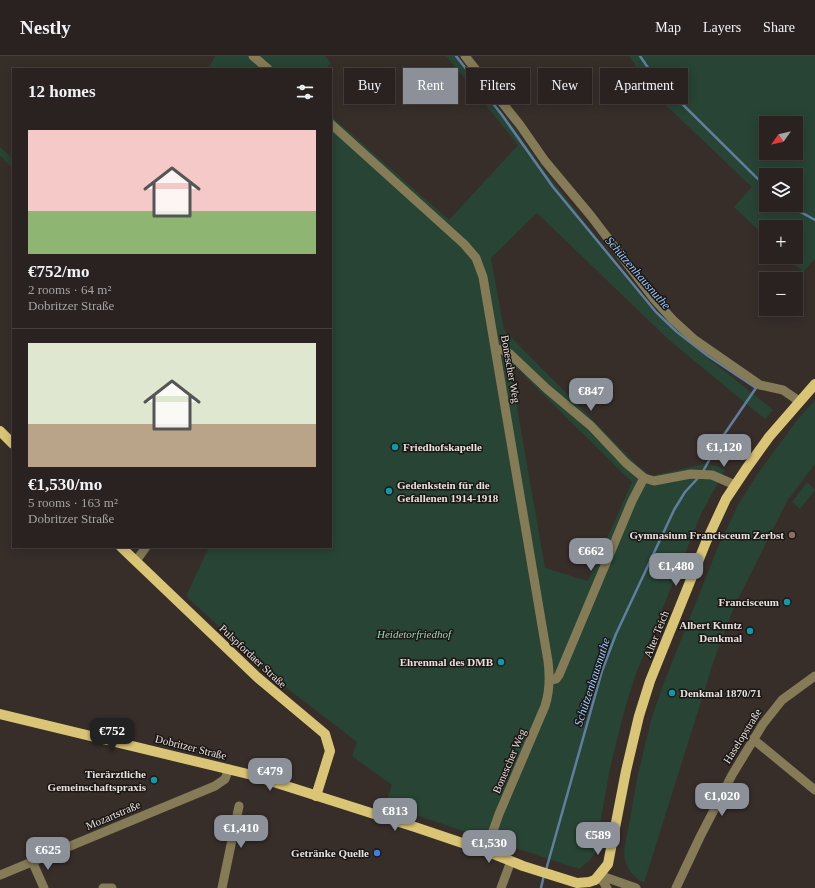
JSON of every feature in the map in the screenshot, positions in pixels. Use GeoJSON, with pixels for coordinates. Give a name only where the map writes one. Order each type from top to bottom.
{"type":"FeatureCollection","features":[{"type":"Feature","properties":{"kind":"main road","name":"Alter Teich"},"geometry":{"type":"LineString","coordinates":[[599,875],[608,864],[627,764],[639,716],[650,681],[709,536],[735,485],[769,436],[815,384]]}},
{"type":"Feature","properties":{"kind":"main road"},"geometry":{"type":"LineString","coordinates":[[0,431],[12,443]]}},
{"type":"Feature","properties":{"kind":"main road","name":"Pulspfordaer Straße"},"geometry":{"type":"LineString","coordinates":[[122,548],[257,677],[325,734],[330,751],[316,796]]}},
{"type":"Feature","properties":{"kind":"main road","name":"Dobritzer Straße"},"geometry":{"type":"LineString","coordinates":[[0,714],[229,769],[486,851],[523,866],[582,883],[594,880],[599,875]]}},
{"type":"Feature","properties":{"kind":"street"},"geometry":{"type":"LineString","coordinates":[[252,56],[267,68]]}},
{"type":"Feature","properties":{"kind":"street"},"geometry":{"type":"LineString","coordinates":[[465,56],[520,125],[545,161],[591,216],[654,299],[673,320],[696,340],[760,385],[783,390],[799,401]]}},
{"type":"Feature","properties":{"kind":"street","name":"Bonescher Weg"},"geometry":{"type":"LineString","coordinates":[[332,125],[464,244],[476,258],[483,276],[550,680],[549,693],[545,706],[499,814],[486,851]]}},
{"type":"Feature","properties":{"kind":"street"},"geometry":{"type":"LineString","coordinates":[[496,349],[503,350],[510,354],[547,389],[591,426],[626,463],[644,478],[654,480],[691,474],[706,475],[717,476],[735,485]]}},
{"type":"Feature","properties":{"kind":"street"},"geometry":{"type":"LineString","coordinates":[[550,680],[556,679],[559,675],[632,501],[644,478]]}},
{"type":"Feature","properties":{"kind":"street"},"geometry":{"type":"LineString","coordinates":[[136,561],[145,548]]}},
{"type":"Feature","properties":{"kind":"street","name":"Haselopstraße"},"geometry":{"type":"LineString","coordinates":[[676,888],[700,837],[753,739],[776,707],[815,676]]}},
{"type":"Feature","properties":{"kind":"street"},"geometry":{"type":"LineString","coordinates":[[753,739],[815,790]]}},
{"type":"Feature","properties":{"kind":"street","name":"Mozartstraße"},"geometry":{"type":"LineString","coordinates":[[0,875],[215,786],[225,779],[229,769]]}},
{"type":"Feature","properties":{"kind":"street"},"geometry":{"type":"LineString","coordinates":[[222,888],[239,806]]}},
{"type":"Feature","properties":{"kind":"street"},"geometry":{"type":"LineString","coordinates":[[32,861],[44,888]]}},
{"type":"Feature","properties":{"kind":"street"},"geometry":{"type":"LineString","coordinates":[[501,888],[511,861]]}},
{"type":"Feature","properties":{"kind":"street"},"geometry":{"type":"LineString","coordinates":[[599,875],[607,888]]}},
{"type":"Feature","properties":{"kind":"street"},"geometry":{"type":"LineString","coordinates":[[599,875],[636,888]]}},
{"type":"Feature","properties":{"kind":"street"},"geometry":{"type":"LineString","coordinates":[[103,888],[112,888]]}},
{"type":"Feature","properties":{"kind":"green space"},"geometry":{"type":"Polygon","coordinates":[[[215,56],[325,56],[331,63],[326,68],[209,68],[215,56]]]}},
{"type":"Feature","properties":{"kind":"green space","name":"Heidetorfriedhof"},"geometry":{"type":"Polygon","coordinates":[[[446,56],[457,56],[467,68],[466,81],[458,71],[458,68],[456,68],[446,56]]]}},
{"type":"Feature","properties":{"kind":"green space"},"geometry":{"type":"Polygon","coordinates":[[[629,56],[815,56],[815,259],[803,272],[794,264],[803,264],[803,220],[759,220],[759,230],[734,207],[752,187],[664,104],[688,104],[688,68],[637,68],[629,56]]]}},
{"type":"Feature","properties":{"kind":"green space","name":"Heidetorfriedhof"},"geometry":{"type":"Polygon","coordinates":[[[485,104],[495,104],[540,165],[648,303],[678,334],[773,410],[765,419],[670,341],[537,213],[491,258],[504,330],[637,465],[651,476],[704,464],[716,466],[725,470],[702,512],[635,676],[610,768],[595,853],[589,861],[579,869],[385,805],[392,785],[352,756],[357,742],[279,682],[186,596],[209,548],[332,548],[332,117],[449,220],[518,145],[485,104]],[[509,361],[545,568],[588,581],[632,482],[509,361]]]}},
{"type":"Feature","properties":{"kind":"green space"},"geometry":{"type":"Polygon","coordinates":[[[0,147],[12,158],[12,167],[0,156],[0,147]]]}},
{"type":"Feature","properties":{"kind":"green space"},"geometry":{"type":"Polygon","coordinates":[[[815,400],[815,464],[787,501],[735,605],[715,657],[644,883],[636,878],[627,866],[624,852],[638,774],[651,720],[663,685],[718,547],[738,505],[756,476],[798,419],[815,400]]]}},
{"type":"Feature","properties":{"kind":"green space"},"geometry":{"type":"Polygon","coordinates":[[[807,482],[815,490],[800,509],[792,502],[807,482]]]}},
{"type":"Feature","properties":{"kind":"waterway","name":"Schützenhausnuthe"},"geometry":{"type":"LineString","coordinates":[[456,56],[502,115],[553,187],[656,312],[677,332],[708,356],[756,388],[721,439],[702,473]]}},
{"type":"Feature","properties":{"kind":"waterway"},"geometry":{"type":"LineString","coordinates":[[640,56],[653,75],[759,180]]}},
{"type":"Feature","properties":{"kind":"waterway"},"geometry":{"type":"LineString","coordinates":[[801,212],[815,220]]}},
{"type":"Feature","properties":{"kind":"waterway","name":"Schützenhausnuthe"},"geometry":{"type":"LineString","coordinates":[[546,870],[602,671],[616,634],[674,510],[685,492],[699,477]]}},
{"type":"Feature","properties":{"kind":"waterway","name":"Schützenhausnuthe"},"geometry":{"type":"LineString","coordinates":[[541,888],[544,875]]}},
{"type":"Feature","properties":{"kind":"place","name":"Friedhofskapelle"},"geometry":{"type":"Point","coordinates":[395,447]}},
{"type":"Feature","properties":{"kind":"place","name":"Gedenkstein für die Gefallenen 1914-1918"},"geometry":{"type":"Point","coordinates":[389,491]}},
{"type":"Feature","properties":{"kind":"place","name":"Gymnasium Francisceum Zerbst"},"geometry":{"type":"Point","coordinates":[792,535]}},
{"type":"Feature","properties":{"kind":"place","name":"Francisceum"},"geometry":{"type":"Point","coordinates":[787,602]}},
{"type":"Feature","properties":{"kind":"place","name":"Albert Kuntz Denkmal"},"geometry":{"type":"Point","coordinates":[750,631]}},
{"type":"Feature","properties":{"kind":"place","name":"Ehrenmal des DMB"},"geometry":{"type":"Point","coordinates":[501,662]}},
{"type":"Feature","properties":{"kind":"place","name":"Denkmal 1870/71"},"geometry":{"type":"Point","coordinates":[672,693]}},
{"type":"Feature","properties":{"kind":"place","name":"Tierärztliche Gemeinschaftspraxis"},"geometry":{"type":"Point","coordinates":[154,780]}},
{"type":"Feature","properties":{"kind":"place","name":"Getränke Quelle"},"geometry":{"type":"Point","coordinates":[377,853]}}]}
